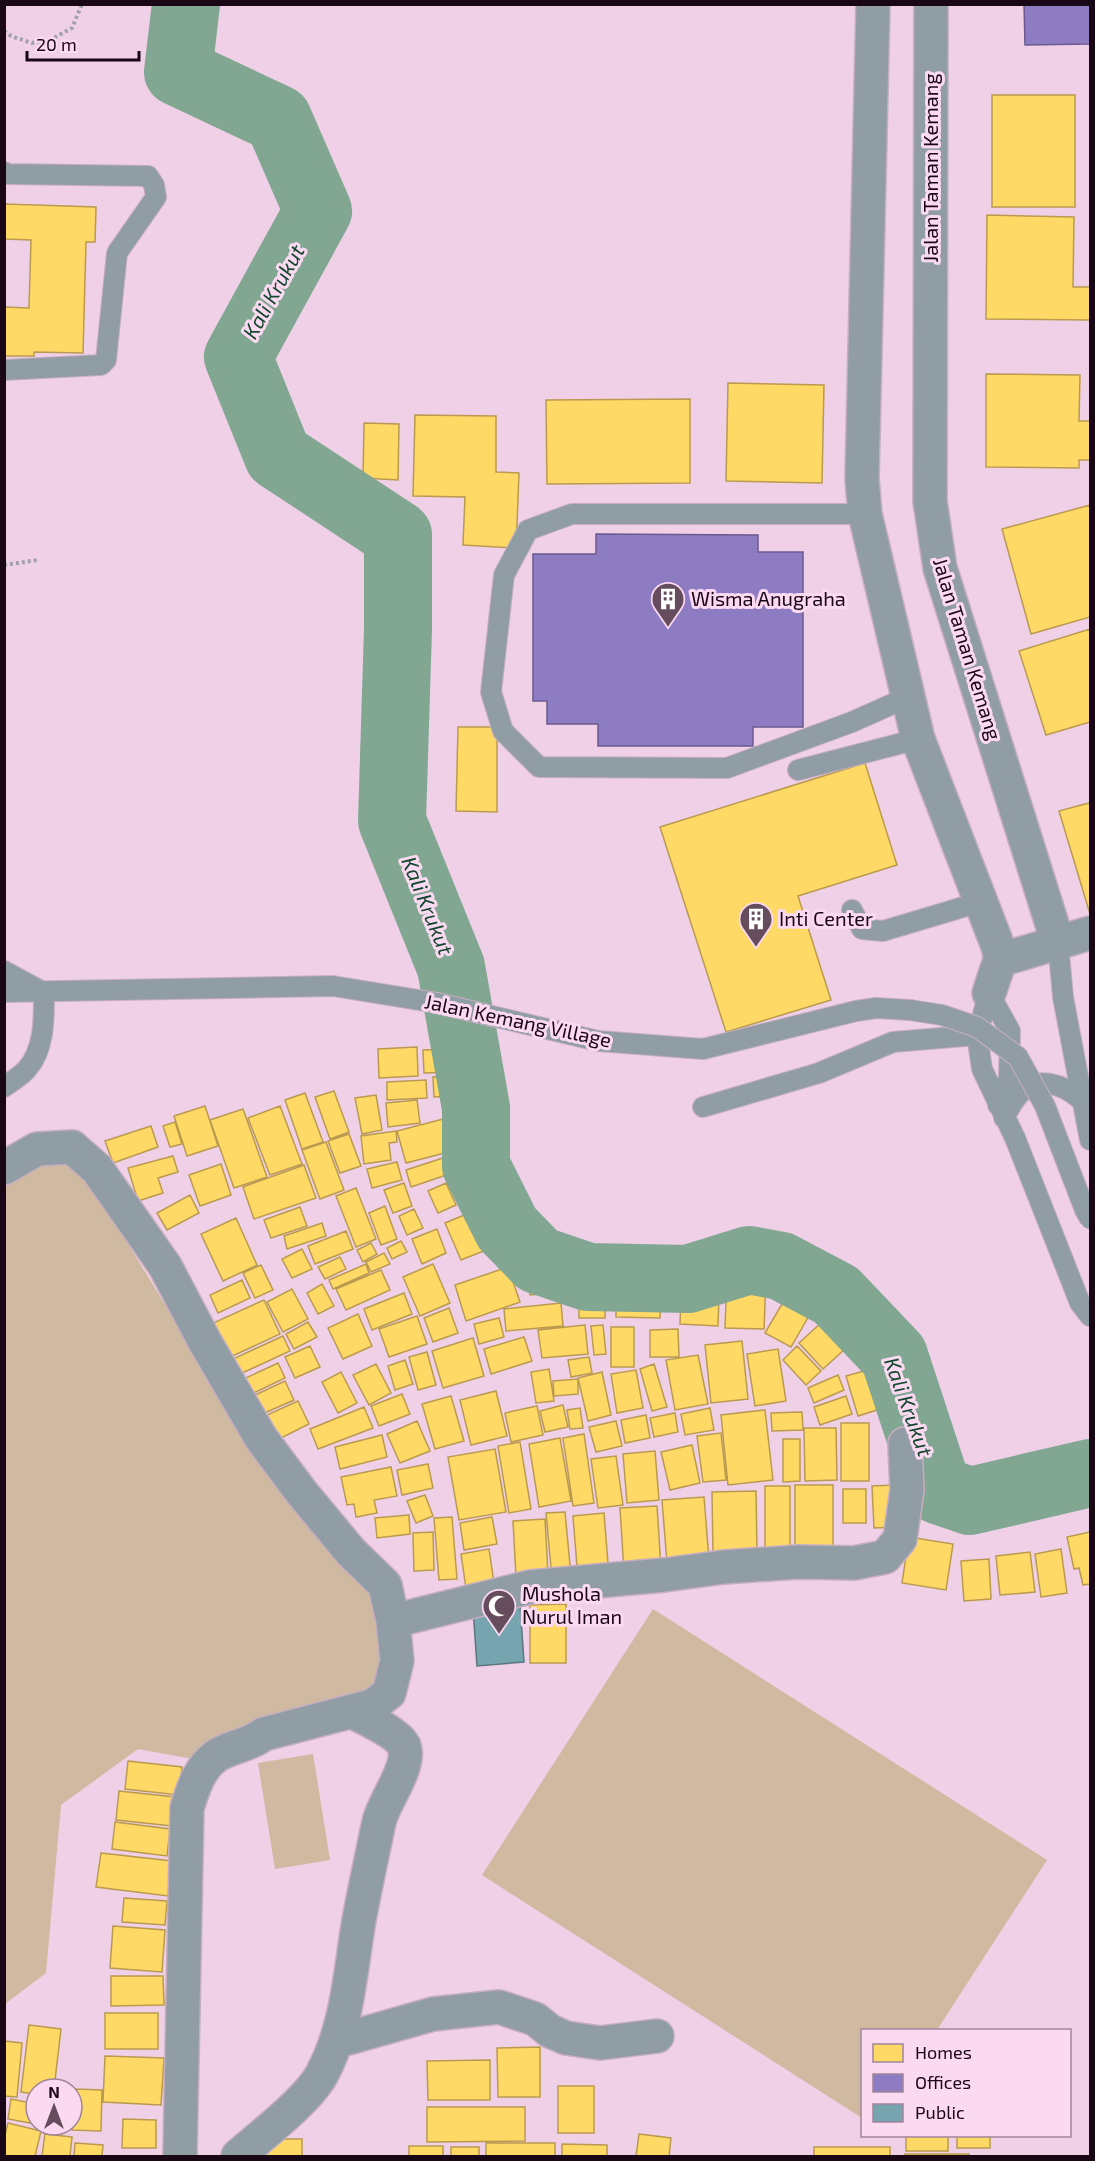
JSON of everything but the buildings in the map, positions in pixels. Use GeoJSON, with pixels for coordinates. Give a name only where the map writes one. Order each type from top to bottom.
{"type":"FeatureCollection","features":[{"type":"Feature","properties":{"kind":"street"},"geometry":{"type":"LineString","coordinates":[[873,4],[862,479],[866,514],[918,739],[999,949],[1000,960],[988,993]]}},
{"type":"Feature","properties":{"kind":"street","name":"Jalan Taman Kemang"},"geometry":{"type":"LineString","coordinates":[[931,4],[930,501],[940,568],[1058,943]]}},
{"type":"Feature","properties":{"kind":"street"},"geometry":{"type":"LineString","coordinates":[[1000,960],[1090,933]]}},
{"type":"Feature","properties":{"kind":"street"},"geometry":{"type":"LineString","coordinates":[[4,1168],[37,1149],[72,1147],[97,1169],[165,1266],[205,1342],[261,1438],[344,1544],[385,1585],[393,1621],[397,1661],[389,1693],[372,1706],[264,1734],[254,1742],[216,1756],[196,1778],[187,1808],[180,2157]]}},
{"type":"Feature","properties":{"kind":"street"},"geometry":{"type":"LineString","coordinates":[[393,1621],[530,1587],[664,1575],[724,1567],[798,1562],[854,1563],[885,1557],[900,1539],[907,1490],[905,1444]]}},
{"type":"Feature","properties":{"kind":"street"},"geometry":{"type":"LineString","coordinates":[[238,2157],[294,2107],[320,2077],[338,2041],[350,1992],[359,1921],[380,1818],[401,1772],[404,1759],[402,1743],[387,1731],[351,1711]]}},
{"type":"Feature","properties":{"kind":"street"},"geometry":{"type":"LineString","coordinates":[[338,2041],[433,2014],[499,2007],[535,2019],[550,2031],[566,2038],[600,2043],[657,2036]]}},
{"type":"Feature","properties":{"kind":"lane"},"geometry":{"type":"LineString","coordinates":[[4,172],[7,174],[148,176],[154,185],[156,197],[117,253],[106,360],[101,365],[4,370]]}},
{"type":"Feature","properties":{"kind":"lane"},"geometry":{"type":"LineString","coordinates":[[866,514],[572,514],[528,530],[504,575],[491,692],[503,730],[539,766],[551,767],[728,768],[852,722],[908,697]]}},
{"type":"Feature","properties":{"kind":"lane"},"geometry":{"type":"LineString","coordinates":[[798,770],[918,739]]}},
{"type":"Feature","properties":{"kind":"lane"},"geometry":{"type":"LineString","coordinates":[[852,910],[862,929],[883,931],[981,902]]}},
{"type":"Feature","properties":{"kind":"lane","name":"Jalan Taman Kemang"},"geometry":{"type":"LineString","coordinates":[[1058,943],[1063,997],[1090,1140]]}},
{"type":"Feature","properties":{"kind":"lane"},"geometry":{"type":"LineString","coordinates":[[4,970],[44,992],[44,1021],[37,1050],[27,1068],[4,1087]]}},
{"type":"Feature","properties":{"kind":"lane","name":"Jalan Kemang Village"},"geometry":{"type":"LineString","coordinates":[[4,992],[333,986],[436,1003],[598,1041],[703,1049],[801,1026],[829,1016],[876,1008],[942,1015],[977,1028],[1018,1057],[1045,1106],[1090,1219]]}},
{"type":"Feature","properties":{"kind":"lane"},"geometry":{"type":"LineString","coordinates":[[988,993],[1010,1031],[1009,1078],[1001,1111]]}},
{"type":"Feature","properties":{"kind":"lane"},"geometry":{"type":"LineString","coordinates":[[988,993],[977,1035],[982,1069],[1015,1138],[1080,1303],[1090,1316]]}},
{"type":"Feature","properties":{"kind":"lane"},"geometry":{"type":"LineString","coordinates":[[703,1107],[819,1073],[893,1042],[977,1035]]}},
{"type":"Feature","properties":{"kind":"lane"},"geometry":{"type":"LineString","coordinates":[[1001,1111],[1028,1087],[1044,1083],[1063,1087],[1084,1103]]}},
{"type":"Feature","properties":{"kind":"path"},"geometry":{"type":"LineString","coordinates":[[4,31],[11,36],[32,43],[52,39],[72,28],[82,4]]}},
{"type":"Feature","properties":{"kind":"path"},"geometry":{"type":"LineString","coordinates":[[4,565],[38,560]]}},
{"type":"Feature","properties":{"kind":"shaded area"},"geometry":{"type":"Polygon","coordinates":[[[65,1160],[87,1177],[264,1466],[373,1590],[386,1659],[376,1689],[193,1759],[138,1749],[61,1805],[46,1973],[5,2004],[5,1187],[28,1169],[65,1160]]]}},
{"type":"Feature","properties":{"kind":"shaded area"},"geometry":{"type":"Polygon","coordinates":[[[653,1609],[1047,1860],[938,2029],[861,2029],[861,2117],[482,1875],[653,1609]]]}},
{"type":"Feature","properties":{"kind":"shaded area"},"geometry":{"type":"Polygon","coordinates":[[[313,1754],[330,1860],[275,1869],[258,1763],[313,1754]]]}},
{"type":"Feature","properties":{"kind":"waterway","name":"Kali Krukut"},"geometry":{"type":"LineString","coordinates":[[186,4],[178,72],[278,119],[318,211],[238,357],[278,456],[398,535],[398,629],[392,821],[451,967],[476,1108],[476,1166],[507,1228],[538,1260],[588,1277],[688,1279],[749,1260],[781,1266],[836,1295],[894,1356],[938,1490],[970,1501],[1090,1473]]}},
{"type":"Feature","properties":{"kind":"place","name":"Wisma Anugraha"},"geometry":{"type":"Point","coordinates":[668,628]}},
{"type":"Feature","properties":{"kind":"place","name":"Inti Center"},"geometry":{"type":"Point","coordinates":[756,948]}},
{"type":"Feature","properties":{"kind":"place","name":"Mushola Nurul Iman"},"geometry":{"type":"Point","coordinates":[499,1635]}}]}
